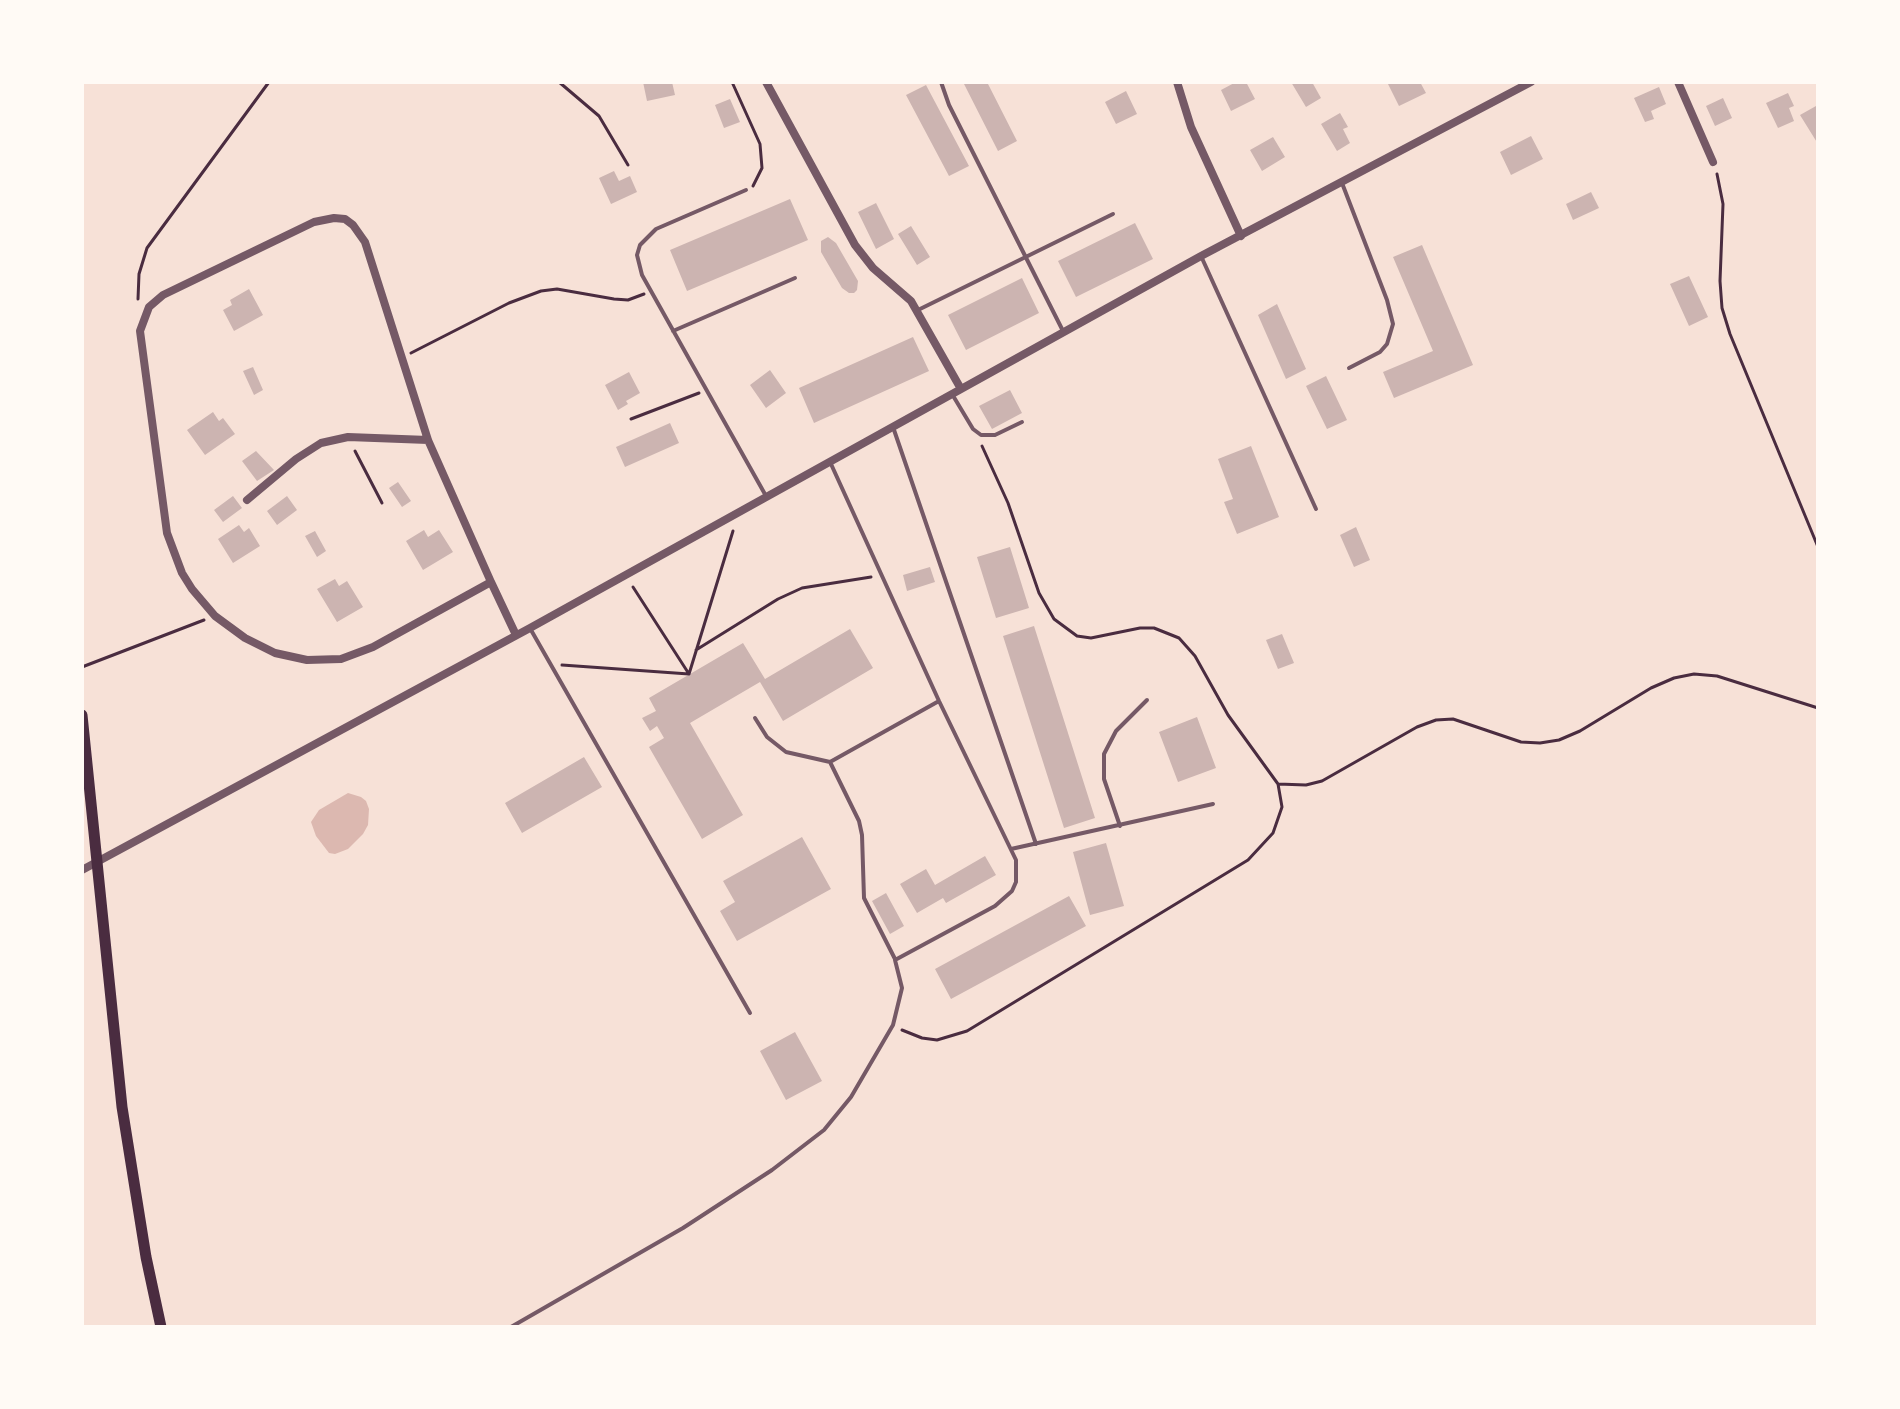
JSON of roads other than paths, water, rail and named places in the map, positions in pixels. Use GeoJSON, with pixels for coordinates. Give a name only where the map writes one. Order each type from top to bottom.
{"type":"FeatureCollection","features":[{"type":"Feature","properties":{"kind":"main road"},"geometry":{"type":"LineString","coordinates":[[82,718],[122,1107],[146,1257],[161,1327]]}},
{"type":"Feature","properties":{"kind":"street"},"geometry":{"type":"LineString","coordinates":[[766,82],[855,245],[873,268],[904,293],[918,310],[961,389]]}},
{"type":"Feature","properties":{"kind":"street"},"geometry":{"type":"LineString","coordinates":[[1177,82],[1191,127],[1241,236]]}},
{"type":"Feature","properties":{"kind":"street"},"geometry":{"type":"LineString","coordinates":[[82,870],[530,628],[1201,256],[1531,82]]}},
{"type":"Feature","properties":{"kind":"street"},"geometry":{"type":"LineString","coordinates":[[1678,82],[1713,162]]}},
{"type":"Feature","properties":{"kind":"street"},"geometry":{"type":"LineString","coordinates":[[491,582],[373,647],[341,659],[307,660],[275,653],[245,638],[215,616],[182,573],[167,533],[140,331],[149,307],[163,295],[314,222],[334,218],[345,219],[353,225],[365,242],[428,440],[516,635]]}},
{"type":"Feature","properties":{"kind":"street"},"geometry":{"type":"LineString","coordinates":[[247,500],[309,450],[334,439],[428,440]]}},
{"type":"Feature","properties":{"kind":"lane"},"geometry":{"type":"LineString","coordinates":[[941,82],[949,105],[1064,332]]}},
{"type":"Feature","properties":{"kind":"lane"},"geometry":{"type":"LineString","coordinates":[[1342,183],[1387,300],[1393,324],[1387,344],[1380,352],[1349,368]]}},
{"type":"Feature","properties":{"kind":"lane"},"geometry":{"type":"LineString","coordinates":[[746,190],[666,224],[647,236],[637,255],[638,266],[650,291],[766,497]]}},
{"type":"Feature","properties":{"kind":"lane"},"geometry":{"type":"LineString","coordinates":[[918,310],[1113,214]]}},
{"type":"Feature","properties":{"kind":"lane"},"geometry":{"type":"LineString","coordinates":[[1201,256],[1316,509]]}},
{"type":"Feature","properties":{"kind":"lane"},"geometry":{"type":"LineString","coordinates":[[673,331],[795,278]]}},
{"type":"Feature","properties":{"kind":"lane"},"geometry":{"type":"LineString","coordinates":[[952,394],[973,429],[981,435],[995,435],[1022,422]]}},
{"type":"Feature","properties":{"kind":"lane"},"geometry":{"type":"LineString","coordinates":[[893,427],[1036,844]]}},
{"type":"Feature","properties":{"kind":"lane"},"geometry":{"type":"LineString","coordinates":[[830,462],[939,701],[1011,849],[1018,871],[1016,882],[1004,899],[895,960]]}},
{"type":"Feature","properties":{"kind":"lane"},"geometry":{"type":"LineString","coordinates":[[530,628],[750,1013]]}},
{"type":"Feature","properties":{"kind":"lane"},"geometry":{"type":"LineString","coordinates":[[1120,826],[1104,779],[1104,754],[1116,731],[1147,700]]}},
{"type":"Feature","properties":{"kind":"lane"},"geometry":{"type":"LineString","coordinates":[[755,718],[767,737],[786,752],[830,762],[939,701]]}},
{"type":"Feature","properties":{"kind":"lane"},"geometry":{"type":"LineString","coordinates":[[511,1327],[683,1228],[772,1170],[824,1130],[851,1097],[893,1025],[902,988],[895,960],[864,898],[859,821],[830,762]]}},
{"type":"Feature","properties":{"kind":"lane"},"geometry":{"type":"LineString","coordinates":[[1011,849],[1213,804]]}}]}
